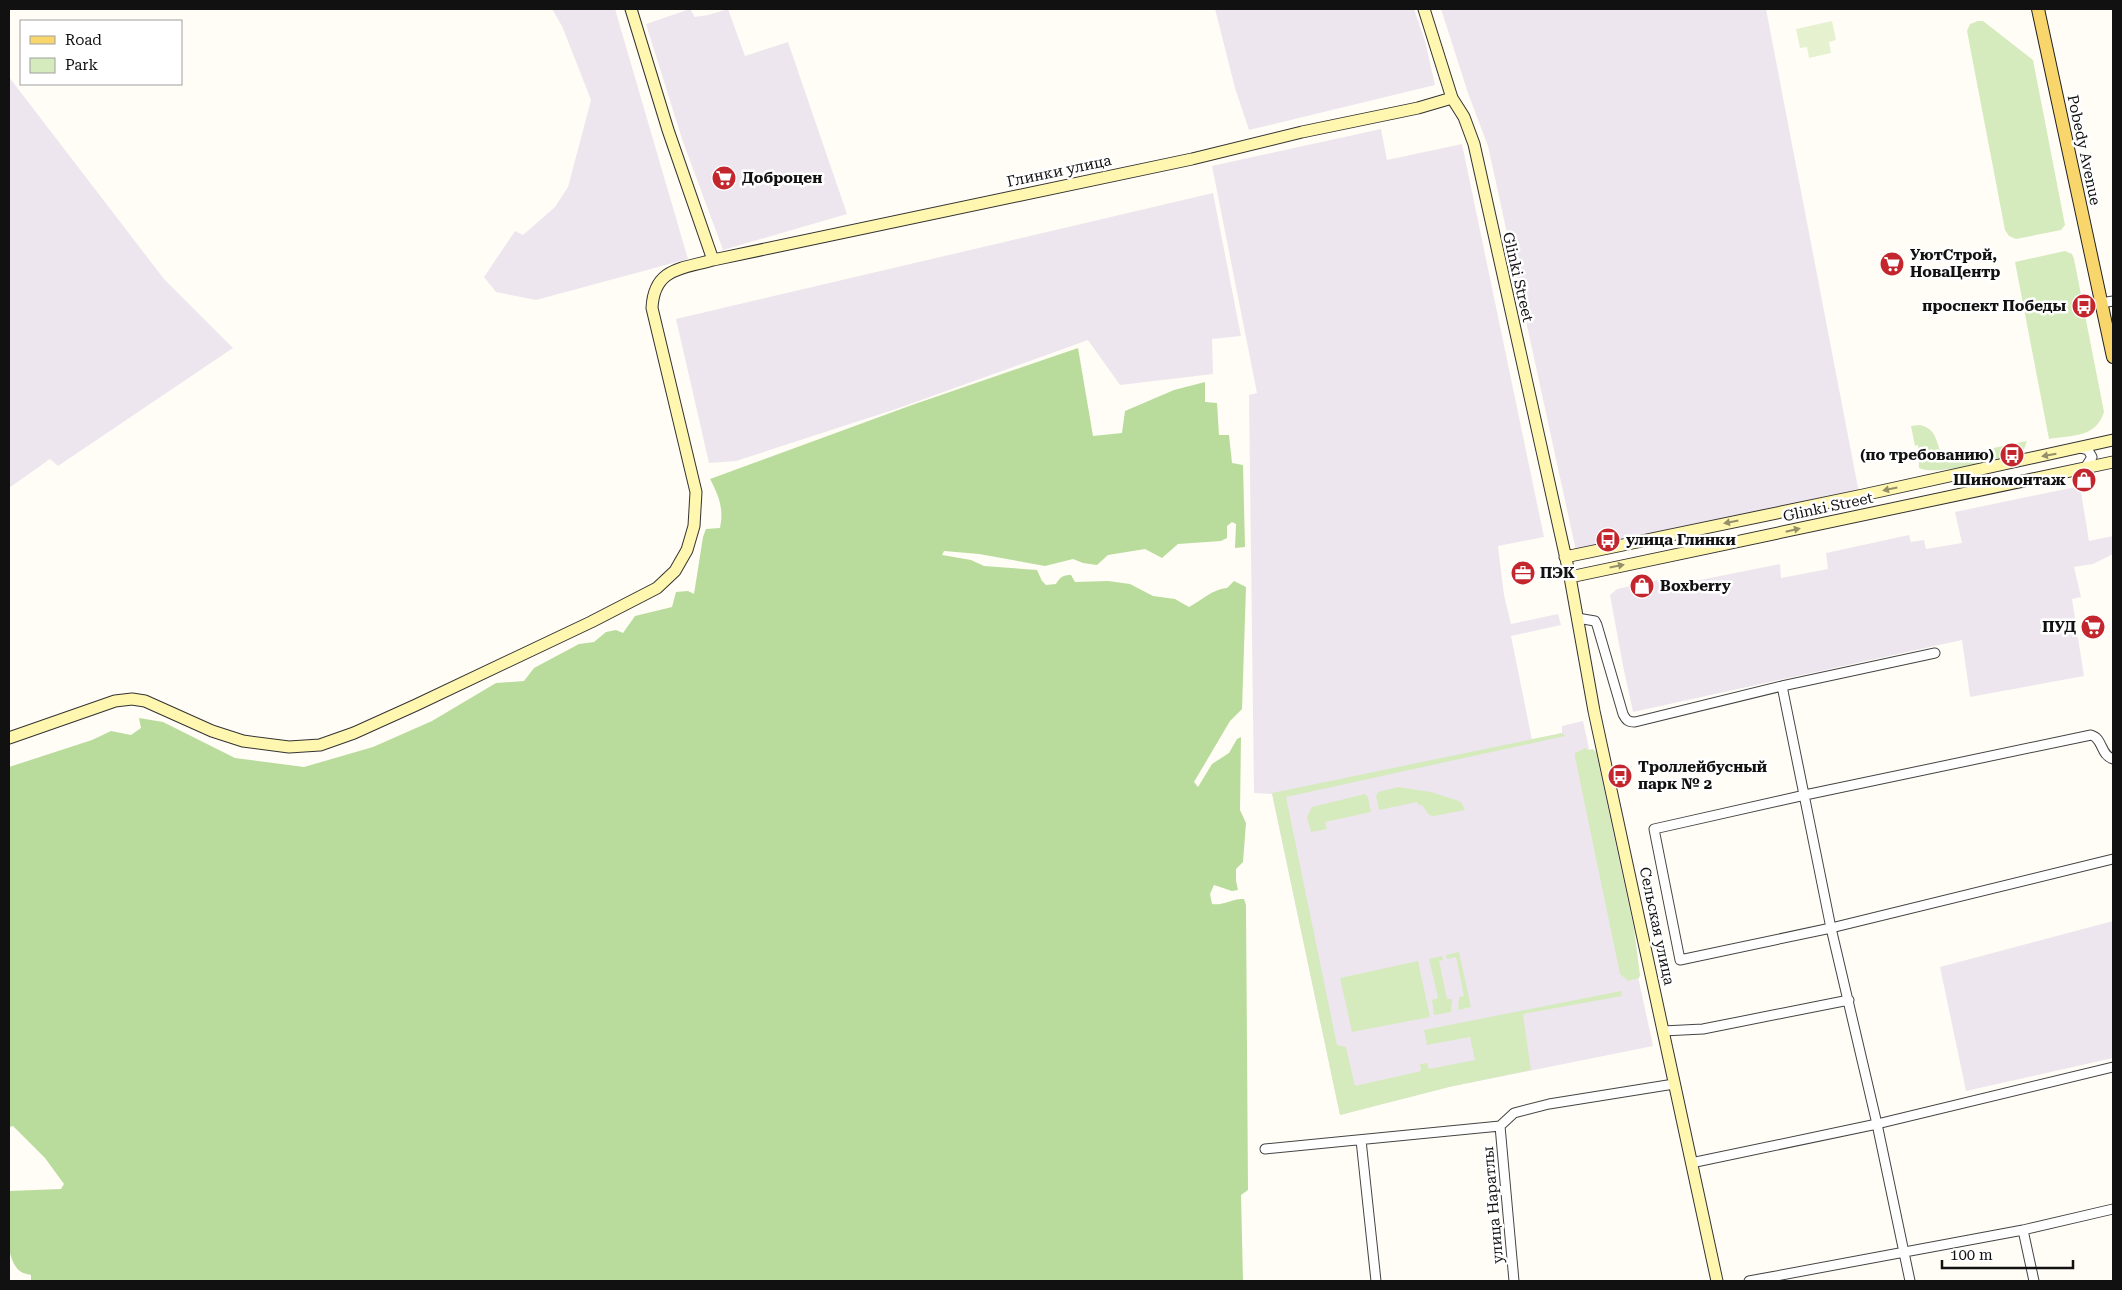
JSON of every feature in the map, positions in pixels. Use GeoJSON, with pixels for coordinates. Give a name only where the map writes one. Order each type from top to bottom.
{"type":"FeatureCollection","features":[{"type":"Feature","properties":{"kind":"main road"},"geometry":{"type":"LineString","coordinates":[[631,9],[668,130],[712,260]]}},
{"type":"Feature","properties":{"kind":"main road","name":"Glinki Street"},"geometry":{"type":"LineString","coordinates":[[1424,9],[1452,98],[1464,117],[1474,144],[1570,577],[2113,462]]}},
{"type":"Feature","properties":{"kind":"main road","name":"Pobedy Avenue"},"geometry":{"type":"LineString","coordinates":[[2038,9],[2107,302],[2113,357]]}},
{"type":"Feature","properties":{"kind":"main road","name":"Глинки улица"},"geometry":{"type":"LineString","coordinates":[[9,738],[101,705],[132,699],[145,701],[161,707],[212,731],[243,741],[289,747],[320,745],[354,733],[416,705],[658,588],[682,562],[691,539],[696,492],[652,308],[656,286],[671,272],[712,260],[1192,159],[1302,132],[1418,108],[1452,98]]}},
{"type":"Feature","properties":{"kind":"main road","name":"Glinki Street"},"geometry":{"type":"LineString","coordinates":[[1565,558],[2113,440]]}},
{"type":"Feature","properties":{"kind":"main road","name":"Сельская улица"},"geometry":{"type":"LineString","coordinates":[[1570,577],[1594,711],[1717,1281]]}},
{"type":"Feature","properties":{"kind":"street"},"geometry":{"type":"LineString","coordinates":[[2080,448],[2088,450],[2092,457],[2085,468]]}},
{"type":"Feature","properties":{"kind":"street"},"geometry":{"type":"LineString","coordinates":[[1577,618],[1595,621],[1598,625],[1623,714],[1630,722],[1782,686],[1935,653]]}},
{"type":"Feature","properties":{"kind":"street"},"geometry":{"type":"LineString","coordinates":[[1782,686],[1831,928],[1878,1124],[1910,1281]]}},
{"type":"Feature","properties":{"kind":"street"},"geometry":{"type":"LineString","coordinates":[[2113,759],[2104,752],[2098,740],[2091,736],[1805,795],[1654,830],[1680,960],[1831,928],[2113,858]]}},
{"type":"Feature","properties":{"kind":"street"},"geometry":{"type":"LineString","coordinates":[[1663,1031],[1703,1029],[1849,1000]]}},
{"type":"Feature","properties":{"kind":"street"},"geometry":{"type":"LineString","coordinates":[[1691,1163],[1878,1124],[2113,1067]]}},
{"type":"Feature","properties":{"kind":"street"},"geometry":{"type":"LineString","coordinates":[[1265,1149],[1500,1126],[1514,1113],[1542,1106],[1674,1084]]}},
{"type":"Feature","properties":{"kind":"street","name":"улица Наратлы"},"geometry":{"type":"LineString","coordinates":[[1500,1126],[1514,1281]]}},
{"type":"Feature","properties":{"kind":"street"},"geometry":{"type":"LineString","coordinates":[[1361,1140],[1376,1281]]}},
{"type":"Feature","properties":{"kind":"street"},"geometry":{"type":"LineString","coordinates":[[1749,1281],[2023,1230],[2113,1209]]}},
{"type":"Feature","properties":{"kind":"street"},"geometry":{"type":"LineString","coordinates":[[2023,1230],[2034,1281]]}},
{"type":"Feature","properties":{"kind":"shaded area"},"geometry":{"type":"Polygon","coordinates":[[[552,9],[615,9],[688,259],[536,300],[496,292],[484,277],[515,231],[523,235],[555,207],[568,187],[591,100],[562,26],[552,9]]]}},
{"type":"Feature","properties":{"kind":"shaded area"},"geometry":{"type":"Polygon","coordinates":[[[690,9],[695,17],[728,9],[745,56],[788,42],[847,214],[723,250],[682,139],[646,24],[690,9]]]}},
{"type":"Feature","properties":{"kind":"shaded area"},"geometry":{"type":"Polygon","coordinates":[[[1215,9],[1414,9],[1425,41],[1435,85],[1249,130],[1235,88],[1215,9]]]}},
{"type":"Feature","properties":{"kind":"shaded area"},"geometry":{"type":"Polygon","coordinates":[[[1441,9],[1766,9],[1859,493],[1576,551],[1488,146],[1469,96],[1441,9]]]}},
{"type":"Feature","properties":{"kind":"shaded area"},"geometry":{"type":"Polygon","coordinates":[[[9,77],[164,279],[233,348],[58,466],[50,459],[9,488],[9,77]]]}},
{"type":"Feature","properties":{"kind":"shaded area"},"geometry":{"type":"Polygon","coordinates":[[[1381,129],[1387,160],[1462,144],[1544,537],[1498,546],[1504,595],[1511,624],[1558,614],[1561,625],[1511,636],[1532,740],[1562,733],[1562,726],[1583,721],[1653,1046],[1449,1087],[1340,1115],[1272,794],[1254,793],[1249,395],[1257,393],[1212,166],[1381,129]]]}},
{"type":"Feature","properties":{"kind":"shaded area"},"geometry":{"type":"Polygon","coordinates":[[[1213,193],[1241,336],[1212,339],[1213,374],[1120,385],[1088,340],[899,408],[736,461],[709,463],[676,319],[1213,193]]]}},
{"type":"Feature","properties":{"kind":"shaded area"},"geometry":{"type":"Polygon","coordinates":[[[2080,486],[2089,541],[2113,536],[2113,554],[2093,564],[2074,567],[2081,597],[2072,599],[2084,676],[1970,697],[1962,640],[1633,712],[1610,595],[1617,589],[1663,579],[1665,587],[1780,564],[1781,578],[1828,569],[1826,553],[1909,535],[1911,542],[1924,540],[1926,549],[1962,543],[1955,512],[2080,486]]]}},
{"type":"Feature","properties":{"kind":"shaded area"},"geometry":{"type":"Polygon","coordinates":[[[2113,921],[2113,1058],[1966,1091],[1940,967],[2113,921]]]}},
{"type":"Feature","properties":{"kind":"green space"},"geometry":{"type":"Polygon","coordinates":[[[1832,21],[1836,40],[1829,42],[1831,53],[1809,58],[1807,47],[1800,48],[1796,29],[1832,21]]]}},
{"type":"Feature","properties":{"kind":"green space"},"geometry":{"type":"Polygon","coordinates":[[[1983,21],[2033,60],[2065,225],[2061,230],[2016,239],[2009,236],[2005,230],[1967,31],[1970,24],[1983,21]]]}},
{"type":"Feature","properties":{"kind":"green space"},"geometry":{"type":"Polygon","coordinates":[[[2065,251],[2072,254],[2074,259],[2104,412],[2095,427],[2089,431],[2074,436],[2049,439],[2015,262],[2065,251]]]}},
{"type":"Feature","properties":{"kind":"green space"},"geometry":{"type":"Polygon","coordinates":[[[1078,348],[1093,436],[1122,433],[1125,411],[1174,390],[1205,382],[1205,402],[1217,403],[1219,435],[1229,435],[1232,463],[1243,465],[1245,547],[1235,548],[1236,524],[1232,522],[1227,526],[1227,538],[1221,541],[1178,544],[1162,558],[1145,549],[1108,555],[1097,565],[1073,559],[1045,566],[979,554],[944,551],[942,555],[971,560],[984,566],[1037,570],[1046,585],[1056,584],[1066,575],[1071,575],[1075,582],[1108,581],[1130,584],[1153,596],[1175,599],[1189,607],[1212,593],[1227,588],[1234,581],[1246,587],[1242,709],[1230,721],[1194,782],[1198,787],[1212,764],[1229,753],[1237,739],[1241,737],[1240,810],[1246,823],[1243,862],[1236,869],[1238,890],[1232,891],[1214,885],[1210,894],[1212,904],[1244,899],[1246,905],[1248,1190],[1241,1195],[1243,1281],[31,1281],[31,1275],[20,1271],[14,1264],[9,1245],[9,1191],[61,1189],[64,1184],[45,1158],[13,1126],[9,1127],[9,767],[92,740],[111,731],[131,735],[141,728],[139,718],[163,722],[235,758],[304,767],[373,747],[432,721],[496,683],[524,681],[534,668],[579,644],[594,642],[606,632],[616,630],[623,633],[635,616],[672,607],[676,592],[688,591],[694,594],[703,537],[706,529],[720,528],[721,521],[720,503],[710,479],[912,405],[1078,348]]]}},
{"type":"Feature","properties":{"kind":"green space"},"geometry":{"type":"Polygon","coordinates":[[[1911,426],[1925,426],[1931,431],[1936,438],[1940,451],[1955,456],[2027,441],[2023,452],[1954,468],[1927,470],[1919,468],[1918,445],[1915,446],[1911,426]]]}},
{"type":"Feature","properties":{"kind":"green space"},"geometry":{"type":"Polygon","coordinates":[[[1562,733],[1565,736],[1286,797],[1337,1045],[1346,1047],[1355,1086],[1421,1071],[1420,1064],[1427,1063],[1429,1069],[1475,1060],[1470,1037],[1427,1045],[1424,1030],[1621,991],[1622,996],[1523,1014],[1531,1070],[1449,1087],[1340,1115],[1272,793],[1562,733]]]}},
{"type":"Feature","properties":{"kind":"green space"},"geometry":{"type":"Polygon","coordinates":[[[1585,748],[1588,750],[1593,749],[1596,752],[1634,929],[1640,975],[1639,978],[1628,981],[1620,974],[1575,757],[1575,753],[1585,748]]]}},
{"type":"Feature","properties":{"kind":"green space"},"geometry":{"type":"Polygon","coordinates":[[[1398,787],[1431,792],[1459,801],[1465,810],[1434,816],[1429,815],[1422,805],[1419,805],[1417,802],[1379,810],[1376,796],[1378,792],[1398,787]]]}},
{"type":"Feature","properties":{"kind":"green space"},"geometry":{"type":"Polygon","coordinates":[[[1365,794],[1368,797],[1371,812],[1325,822],[1327,829],[1311,832],[1307,817],[1312,807],[1365,794]]]}},
{"type":"Feature","properties":{"kind":"green space"},"geometry":{"type":"Polygon","coordinates":[[[1459,952],[1471,1007],[1458,1010],[1459,997],[1464,996],[1456,957],[1447,959],[1446,955],[1459,952]]]}},
{"type":"Feature","properties":{"kind":"green space"},"geometry":{"type":"Polygon","coordinates":[[[1442,956],[1443,960],[1439,961],[1447,999],[1452,999],[1451,1012],[1434,1015],[1432,1000],[1438,998],[1429,959],[1442,956]]]}},
{"type":"Feature","properties":{"kind":"green space"},"geometry":{"type":"Polygon","coordinates":[[[1418,961],[1430,1017],[1352,1032],[1340,978],[1418,961]]]}},
{"type":"Feature","properties":{"kind":"place","name":"Доброцен"},"geometry":{"type":"Point","coordinates":[724,178]}},
{"type":"Feature","properties":{"kind":"place","name":"УютСтрой, НоваЦентр"},"geometry":{"type":"Point","coordinates":[1892,264]}},
{"type":"Feature","properties":{"kind":"place","name":"проспект Победы"},"geometry":{"type":"Point","coordinates":[2084,306]}},
{"type":"Feature","properties":{"kind":"place","name":"(по требованию)"},"geometry":{"type":"Point","coordinates":[2012,455]}},
{"type":"Feature","properties":{"kind":"place","name":"Шиномонтаж"},"geometry":{"type":"Point","coordinates":[2084,480]}},
{"type":"Feature","properties":{"kind":"place","name":"улица Глинки"},"geometry":{"type":"Point","coordinates":[1608,540]}},
{"type":"Feature","properties":{"kind":"place","name":"ПЭК"},"geometry":{"type":"Point","coordinates":[1523,573]}},
{"type":"Feature","properties":{"kind":"place","name":"Boxberry"},"geometry":{"type":"Point","coordinates":[1642,586]}},
{"type":"Feature","properties":{"kind":"place","name":"ПУД"},"geometry":{"type":"Point","coordinates":[2093,627]}},
{"type":"Feature","properties":{"kind":"place","name":"Троллейбусный парк № 2"},"geometry":{"type":"Point","coordinates":[1620,776]}}]}
